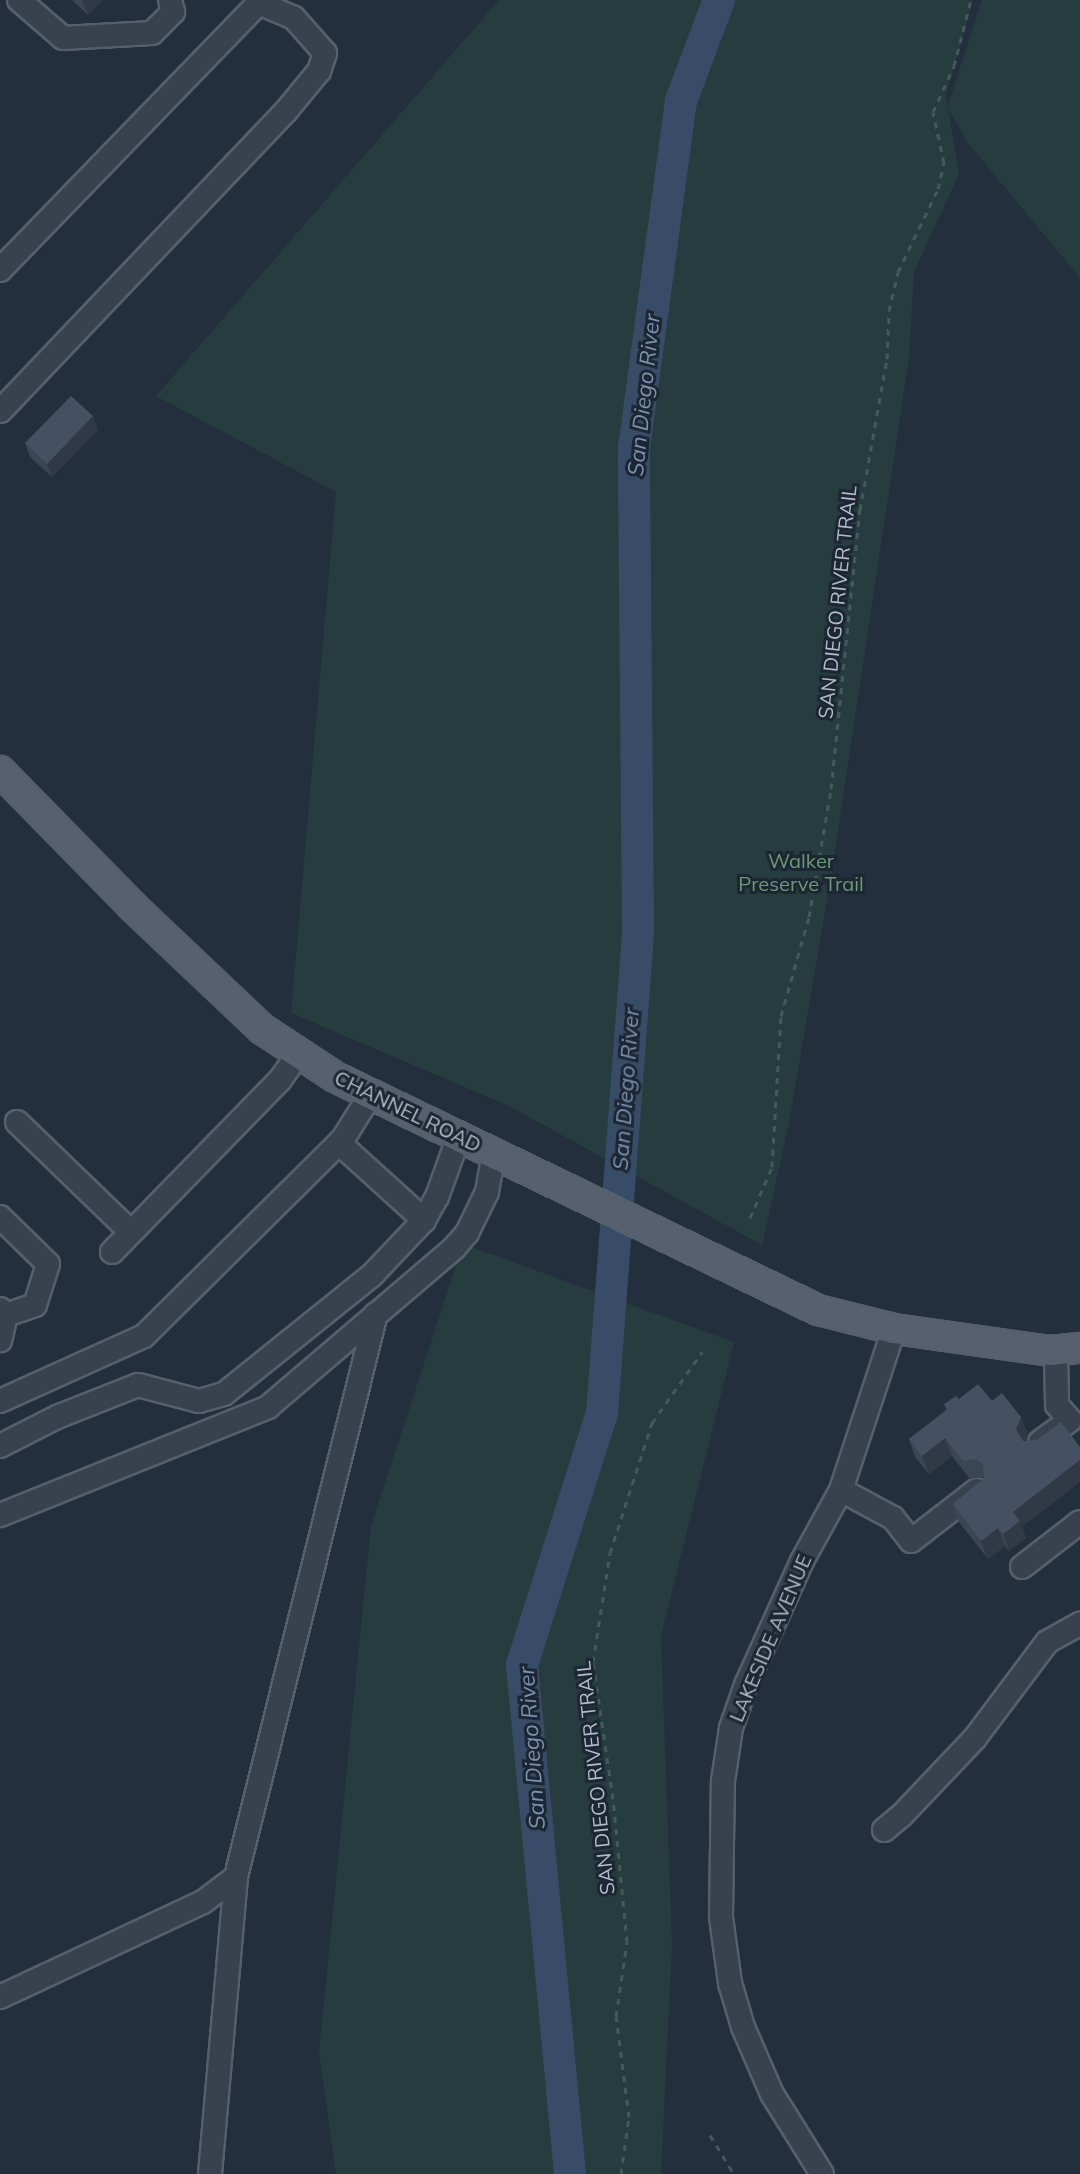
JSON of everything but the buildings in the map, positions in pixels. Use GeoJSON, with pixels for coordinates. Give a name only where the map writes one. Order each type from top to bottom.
{"type":"FeatureCollection","features":[{"type":"Feature","properties":{"kind":"main road","name":"CHANNEL ROAD"},"geometry":{"type":"LineString","coordinates":[[0,771],[154,927],[262,1029],[335,1077],[818,1310],[894,1329]]}},
{"type":"Feature","properties":{"kind":"main road"},"geometry":{"type":"LineString","coordinates":[[894,1329],[1068,1349]]}},
{"type":"Feature","properties":{"kind":"street"},"geometry":{"type":"LineString","coordinates":[[19,0],[63,38],[152,33],[173,12],[170,0]]}},
{"type":"Feature","properties":{"kind":"street"},"geometry":{"type":"LineString","coordinates":[[0,270],[259,3],[294,18],[325,53],[319,71],[286,111],[0,411]]}},
{"type":"Feature","properties":{"kind":"street"},"geometry":{"type":"LineString","coordinates":[[112,1252],[280,1080],[299,1053]]}},
{"type":"Feature","properties":{"kind":"street"},"geometry":{"type":"LineString","coordinates":[[0,1401],[144,1336],[339,1143],[371,1094]]}},
{"type":"Feature","properties":{"kind":"street"},"geometry":{"type":"LineString","coordinates":[[17,1122],[131,1232]]}},
{"type":"Feature","properties":{"kind":"street"},"geometry":{"type":"LineString","coordinates":[[0,1446],[57,1417],[138,1385],[199,1401],[224,1394],[373,1274],[424,1220],[437,1197],[459,1136]]}},
{"type":"Feature","properties":{"kind":"street"},"geometry":{"type":"LineString","coordinates":[[339,1143],[424,1220]]}},
{"type":"Feature","properties":{"kind":"street"},"geometry":{"type":"LineString","coordinates":[[0,1515],[253,1416],[268,1407],[434,1267],[467,1233],[487,1192],[494,1153]]}},
{"type":"Feature","properties":{"kind":"street"},"geometry":{"type":"LineString","coordinates":[[0,1217],[48,1264],[35,1305],[3,1312],[0,1340]]}},
{"type":"Feature","properties":{"kind":"street"},"geometry":{"type":"LineString","coordinates":[[210,2174],[236,1877],[376,1314]]}},
{"type":"Feature","properties":{"kind":"street","name":"LAKESIDE AVENUE"},"geometry":{"type":"LineString","coordinates":[[822,2174],[772,2094],[743,2027],[730,1983],[721,1917],[723,1781],[731,1728],[746,1685],[802,1561],[841,1490],[894,1329]]}},
{"type":"Feature","properties":{"kind":"street"},"geometry":{"type":"LineString","coordinates":[[1036,1446],[1070,1420],[1057,1405],[1068,1349]]}},
{"type":"Feature","properties":{"kind":"street"},"geometry":{"type":"LineString","coordinates":[[841,1490],[893,1518],[911,1541],[978,1490]]}},
{"type":"Feature","properties":{"kind":"street"},"geometry":{"type":"LineString","coordinates":[[1022,1567],[1080,1522]]}},
{"type":"Feature","properties":{"kind":"street"},"geometry":{"type":"LineString","coordinates":[[884,1830],[975,1738],[1047,1642],[1080,1624]]}},
{"type":"Feature","properties":{"kind":"street"},"geometry":{"type":"LineString","coordinates":[[0,1997],[203,1902],[236,1877]]}},
{"type":"Feature","properties":{"kind":"path","name":"SAN DIEGO RIVER TRAIL"},"geometry":{"type":"LineString","coordinates":[[750,1218],[772,1167],[781,1016],[809,917],[831,789],[860,510],[887,359],[889,311],[898,272],[938,189],[944,163],[933,112],[954,66],[971,0]]}},
{"type":"Feature","properties":{"kind":"path","name":"SAN DIEGO RIVER TRAIL"},"geometry":{"type":"LineString","coordinates":[[621,2174],[629,2117],[616,2016],[627,1942],[613,1799],[593,1662],[610,1553],[652,1423],[702,1352]]}},
{"type":"Feature","properties":{"kind":"path"},"geometry":{"type":"LineString","coordinates":[[710,2135],[734,2174]]}},
{"type":"Feature","properties":{"kind":"green space","name":"Walker Preserve Trail"},"geometry":{"type":"Polygon","coordinates":[[[499,0],[973,0],[946,96],[948,105],[982,0],[1080,0],[1080,278],[968,143],[948,108],[959,174],[914,272],[909,358],[832,871],[789,1123],[762,1245],[509,1106],[291,1013],[336,492],[156,396],[499,0]]]}},
{"type":"Feature","properties":{"kind":"green space"},"geometry":{"type":"Polygon","coordinates":[[[463,1244],[734,1342],[661,1636],[672,1944],[661,2174],[336,2174],[319,2052],[371,1526],[463,1244]]]}},
{"type":"Feature","properties":{"kind":"waterway","name":"San Diego River"},"geometry":{"type":"LineString","coordinates":[[570,2174],[522,1665],[602,1413],[638,929],[634,448],[681,101],[719,0]]}}]}
